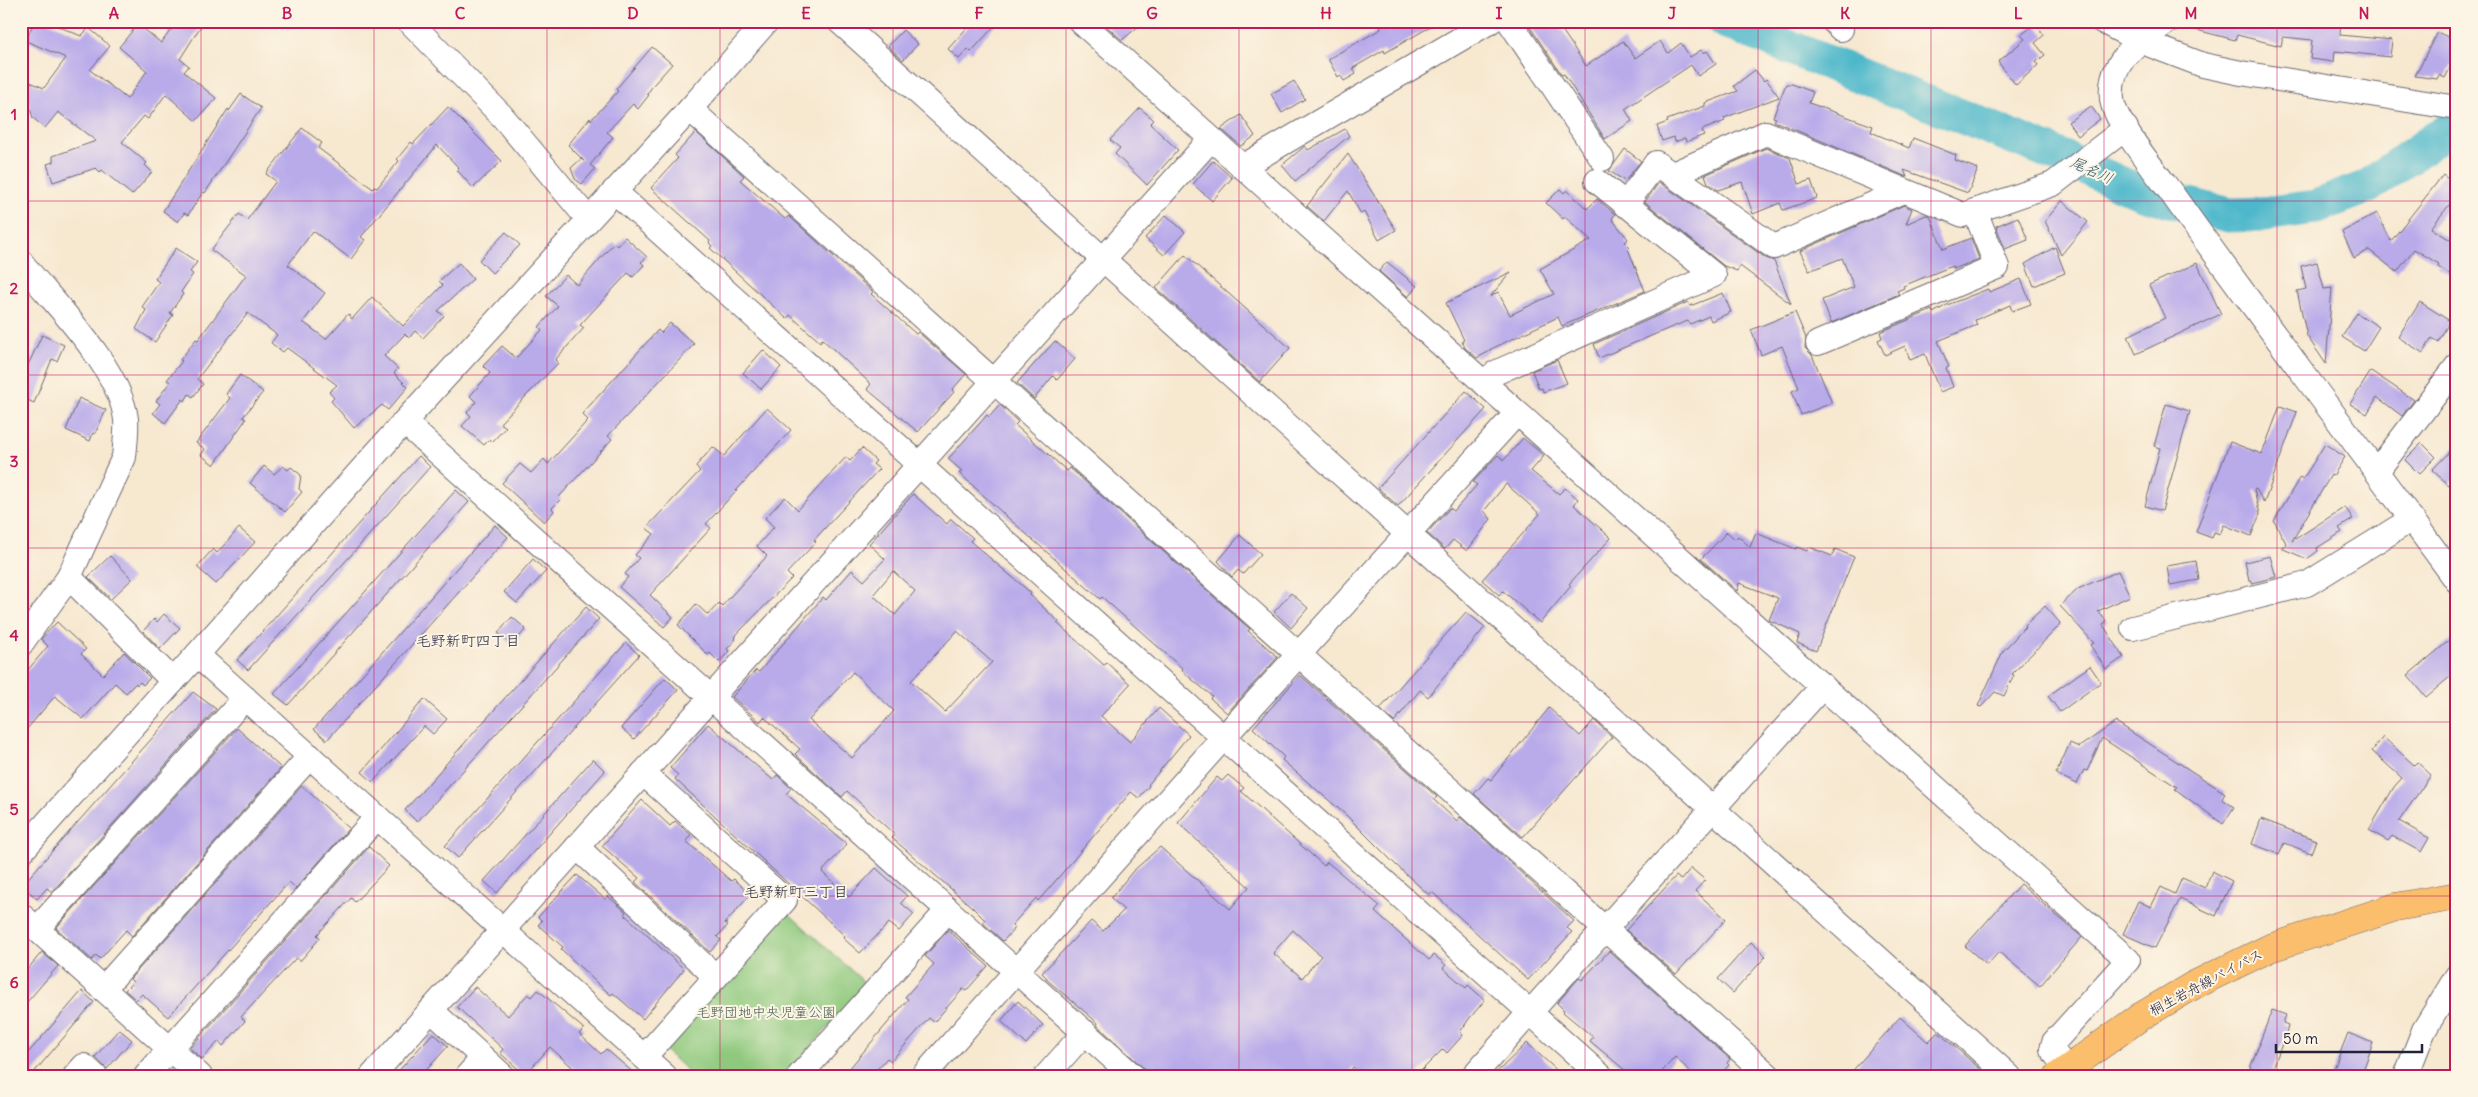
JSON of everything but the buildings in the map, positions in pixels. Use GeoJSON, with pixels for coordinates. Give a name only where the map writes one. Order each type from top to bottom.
{"type":"FeatureCollection","features":[{"type":"Feature","properties":{"kind":"main road","name":"桐生岩舟線バイパス"},"geometry":{"type":"LineString","coordinates":[[2062,1073],[2140,1017],[2194,985],[2270,948],[2396,906],[2457,896]]}},
{"type":"Feature","properties":{"kind":"street"},"geometry":{"type":"LineString","coordinates":[[409,21],[502,116],[588,219]]}},
{"type":"Feature","properties":{"kind":"street"},"geometry":{"type":"LineString","coordinates":[[21,852],[404,422],[690,109],[767,21]]}},
{"type":"Feature","properties":{"kind":"street"},"geometry":{"type":"LineString","coordinates":[[839,21],[2009,1076]]}},
{"type":"Feature","properties":{"kind":"street"},"geometry":{"type":"LineString","coordinates":[[1080,21],[2128,960],[2054,1042],[2052,1049],[2062,1073]]}},
{"type":"Feature","properties":{"kind":"street"},"geometry":{"type":"LineString","coordinates":[[1242,167],[1491,21]]}},
{"type":"Feature","properties":{"kind":"street"},"geometry":{"type":"LineString","coordinates":[[1484,383],[1495,373],[1714,275],[1625,205],[1599,170],[1509,21]]}},
{"type":"Feature","properties":{"kind":"street"},"geometry":{"type":"LineString","coordinates":[[2102,21],[2140,41],[2203,65],[2406,101],[2457,108]]}},
{"type":"Feature","properties":{"kind":"street"},"geometry":{"type":"LineString","coordinates":[[2168,21],[2140,41],[2119,60],[2112,83],[2112,101],[2126,128],[2167,188],[2457,581]]}},
{"type":"Feature","properties":{"kind":"street"},"geometry":{"type":"LineString","coordinates":[[690,109],[1768,1076]]}},
{"type":"Feature","properties":{"kind":"street"},"geometry":{"type":"LineString","coordinates":[[1673,174],[1766,133],[1963,215],[2052,184],[2126,128]]}},
{"type":"Feature","properties":{"kind":"street"},"geometry":{"type":"LineString","coordinates":[[372,1076],[1211,138]]}},
{"type":"Feature","properties":{"kind":"street"},"geometry":{"type":"LineString","coordinates":[[1625,205],[1656,163],[1774,247],[1903,191]]}},
{"type":"Feature","properties":{"kind":"street"},"geometry":{"type":"LineString","coordinates":[[614,191],[918,466],[1224,737],[1601,1076]]}},
{"type":"Feature","properties":{"kind":"street"},"geometry":{"type":"LineString","coordinates":[[1818,342],[1997,267],[1976,211]]}},
{"type":"Feature","properties":{"kind":"street"},"geometry":{"type":"LineString","coordinates":[[21,262],[90,347],[110,378],[126,418],[124,457],[69,577],[21,644]]}},
{"type":"Feature","properties":{"kind":"street"},"geometry":{"type":"LineString","coordinates":[[2377,471],[2457,366]]}},
{"type":"Feature","properties":{"kind":"street"},"geometry":{"type":"LineString","coordinates":[[923,1076],[1224,737],[1517,413]]}},
{"type":"Feature","properties":{"kind":"street"},"geometry":{"type":"LineString","coordinates":[[404,422],[1133,1076]]}},
{"type":"Feature","properties":{"kind":"street"},"geometry":{"type":"LineString","coordinates":[[2133,628],[2308,584],[2412,519]]}},
{"type":"Feature","properties":{"kind":"street"},"geometry":{"type":"LineString","coordinates":[[69,577],[173,681]]}},
{"type":"Feature","properties":{"kind":"street"},"geometry":{"type":"LineString","coordinates":[[197,655],[503,930],[652,1068],[716,977],[785,900],[643,773]]}},
{"type":"Feature","properties":{"kind":"street"},"geometry":{"type":"LineString","coordinates":[[1473,1076],[1529,1011],[1823,686]]}},
{"type":"Feature","properties":{"kind":"street"},"geometry":{"type":"LineString","coordinates":[[200,1076],[29,922],[245,698]]}},
{"type":"Feature","properties":{"kind":"street"},"geometry":{"type":"LineString","coordinates":[[103,989],[310,756]]}},
{"type":"Feature","properties":{"kind":"street"},"geometry":{"type":"LineString","coordinates":[[146,1076],[377,817]]}},
{"type":"Feature","properties":{"kind":"street"},"geometry":{"type":"LineString","coordinates":[[577,847],[716,977]]}},
{"type":"Feature","properties":{"kind":"street"},"geometry":{"type":"LineString","coordinates":[[799,1076],[948,910]]}},
{"type":"Feature","properties":{"kind":"street"},"geometry":{"type":"LineString","coordinates":[[2406,1076],[2424,1030],[2457,976]]}},
{"type":"Feature","properties":{"kind":"street"},"geometry":{"type":"LineString","coordinates":[[431,1010],[503,1076]]}},
{"type":"Feature","properties":{"kind":"street"},"geometry":{"type":"LineString","coordinates":[[1046,1076],[1085,1032]]}},
{"type":"Feature","properties":{"kind":"street"},"geometry":{"type":"LineString","coordinates":[[467,1076],[483,1058]]}},
{"type":"Feature","properties":{"kind":"street"},"geometry":{"type":"LineString","coordinates":[[75,1076],[84,1066],[95,1076]]}},
{"type":"Feature","properties":{"kind":"green space","name":"毛野団地中央児童公園"},"geometry":{"type":"Polygon","coordinates":[[[787,912],[863,981],[862,990],[784,1076],[693,1076],[660,1046],[787,912]]]}},
{"type":"Feature","properties":{"kind":"waterway","name":"尾名川"},"geometry":{"type":"LineString","coordinates":[[1724,21],[2055,154],[2142,193],[2229,215],[2264,214],[2315,207],[2367,187],[2457,123]]}},
{"type":"Feature","properties":{"kind":"district","name":"毛野新町四丁目"},"geometry":{"type":"Point","coordinates":[468,640]}},
{"type":"Feature","properties":{"kind":"district","name":"毛野新町三丁目"},"geometry":{"type":"Point","coordinates":[796,891]}}]}
